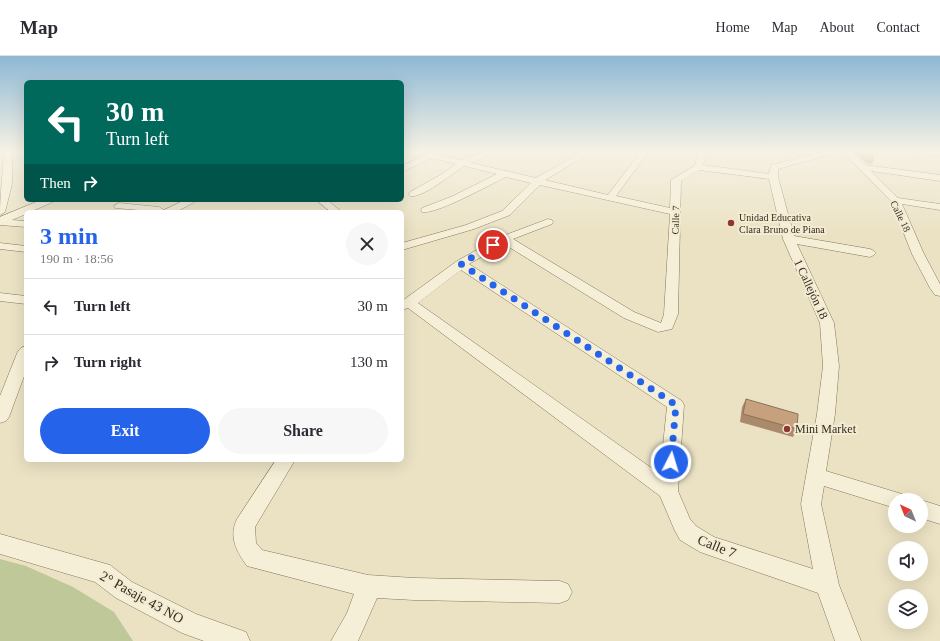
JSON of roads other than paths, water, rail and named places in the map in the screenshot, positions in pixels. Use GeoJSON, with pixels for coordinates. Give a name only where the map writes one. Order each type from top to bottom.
{"type":"FeatureCollection","features":[{"type":"Feature","properties":{"kind":"street"},"geometry":{"type":"LineString","coordinates":[[0,212],[7,184],[7,178]]}},
{"type":"Feature","properties":{"kind":"street"},"geometry":{"type":"LineString","coordinates":[[413,194],[441,178]]}},
{"type":"Feature","properties":{"kind":"street"},"geometry":{"type":"LineString","coordinates":[[426,210],[456,198],[495,178]]}},
{"type":"Feature","properties":{"kind":"street"},"geometry":{"type":"LineString","coordinates":[[530,178],[559,188],[675,212]]}},
{"type":"Feature","properties":{"kind":"street"},"geometry":{"type":"LineString","coordinates":[[404,246],[470,227],[506,213],[541,178]]}},
{"type":"Feature","properties":{"kind":"street"},"geometry":{"type":"LineString","coordinates":[[610,198],[625,178]]}},
{"type":"Feature","properties":{"kind":"street","name":"Calle 7"},"geometry":{"type":"LineString","coordinates":[[504,239],[629,315],[658,328],[667,326],[670,314],[676,180],[679,178]]}},
{"type":"Feature","properties":{"kind":"street","name":"1 Callejón 18"},"geometry":{"type":"LineString","coordinates":[[773,178],[789,239],[827,323],[831,366],[826,414],[811,504],[828,584],[848,641]]}},
{"type":"Feature","properties":{"kind":"street","name":"Calle 18"},"geometry":{"type":"LineString","coordinates":[[873,178],[895,200],[918,254],[936,288],[940,292]]}},
{"type":"Feature","properties":{"kind":"street"},"geometry":{"type":"LineString","coordinates":[[895,200],[940,207]]}},
{"type":"Feature","properties":{"kind":"street"},"geometry":{"type":"LineString","coordinates":[[26,210],[45,202]]}},
{"type":"Feature","properties":{"kind":"street"},"geometry":{"type":"LineString","coordinates":[[166,210],[185,202]]}},
{"type":"Feature","properties":{"kind":"street"},"geometry":{"type":"LineString","coordinates":[[323,202],[334,210]]}},
{"type":"Feature","properties":{"kind":"street"},"geometry":{"type":"LineString","coordinates":[[119,206],[155,210]]}},
{"type":"Feature","properties":{"kind":"street"},"geometry":{"type":"LineString","coordinates":[[0,221],[24,211]]}},
{"type":"Feature","properties":{"kind":"street"},"geometry":{"type":"LineString","coordinates":[[0,221],[24,224]]}},
{"type":"Feature","properties":{"kind":"street"},"geometry":{"type":"LineString","coordinates":[[548,222],[504,239],[461,264],[405,304],[668,491]]}},
{"type":"Feature","properties":{"kind":"street"},"geometry":{"type":"LineString","coordinates":[[789,239],[870,253]]}},
{"type":"Feature","properties":{"kind":"street"},"geometry":{"type":"LineString","coordinates":[[0,246],[24,249]]}},
{"type":"Feature","properties":{"kind":"street","name":"Calle 7"},"geometry":{"type":"LineString","coordinates":[[461,264],[676,405],[668,491],[682,525],[695,538],[708,545],[828,584]]}},
{"type":"Feature","properties":{"kind":"street"},"geometry":{"type":"LineString","coordinates":[[0,297],[24,300]]}},
{"type":"Feature","properties":{"kind":"street"},"geometry":{"type":"LineString","coordinates":[[0,416],[6,380],[24,354]]}},
{"type":"Feature","properties":{"kind":"street"},"geometry":{"type":"LineString","coordinates":[[285,462],[244,526],[245,546],[255,559],[368,586],[414,590],[560,592]]}},
{"type":"Feature","properties":{"kind":"street"},"geometry":{"type":"LineString","coordinates":[[816,475],[888,498]]}},
{"type":"Feature","properties":{"kind":"street"},"geometry":{"type":"LineString","coordinates":[[928,511],[940,515]]}},
{"type":"Feature","properties":{"kind":"street","name":"2° Pasaje 43 NO"},"geometry":{"type":"LineString","coordinates":[[0,544],[102,573],[124,590],[178,618],[236,641]]}},
{"type":"Feature","properties":{"kind":"street"},"geometry":{"type":"LineString","coordinates":[[344,641],[358,616],[368,586]]}},
{"type":"Feature","properties":{"kind":"place","name":"Unidad Educativa Clara Bruno de Piana"},"geometry":{"type":"Point","coordinates":[731,223]}},
{"type":"Feature","properties":{"kind":"place","name":"Mini Market"},"geometry":{"type":"Point","coordinates":[787,429]}}]}
